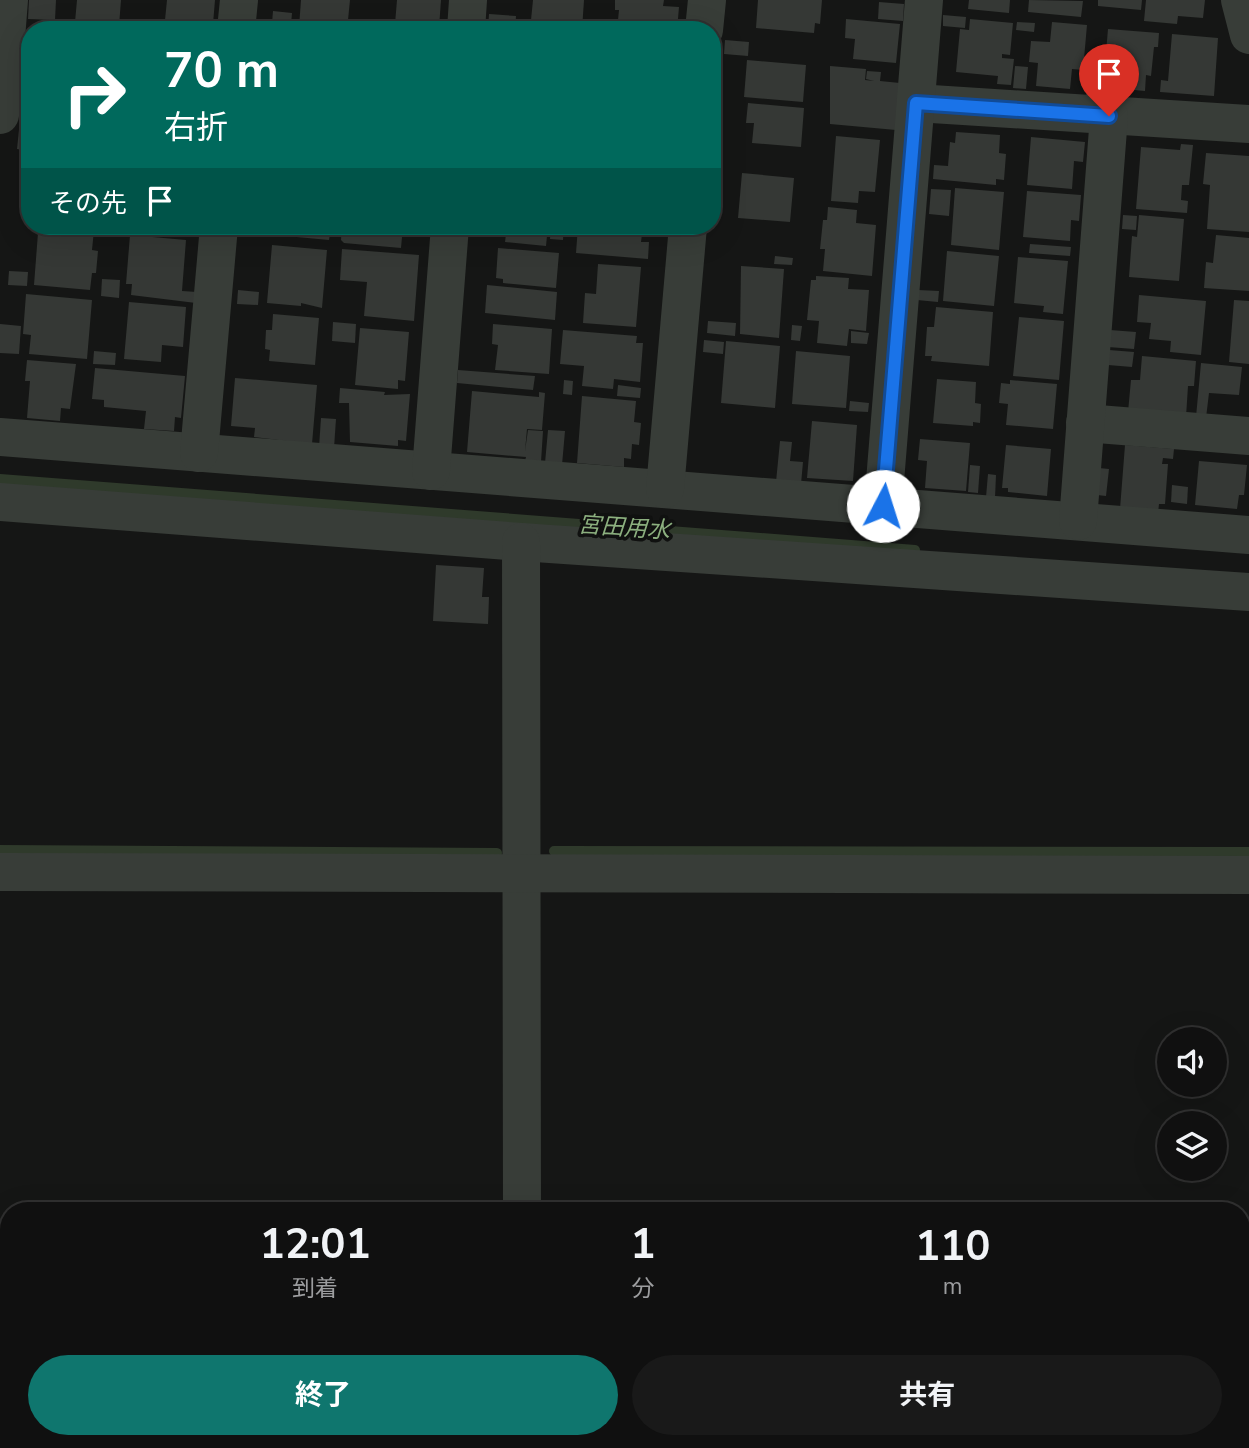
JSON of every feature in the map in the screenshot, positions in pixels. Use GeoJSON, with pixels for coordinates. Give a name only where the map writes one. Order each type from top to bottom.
{"type":"FeatureCollection","features":[{"type":"Feature","properties":{"kind":"street"},"geometry":{"type":"LineString","coordinates":[[0,115],[9,0]]}},
{"type":"Feature","properties":{"kind":"street"},"geometry":{"type":"LineString","coordinates":[[237,21],[239,0]]}},
{"type":"Feature","properties":{"kind":"street"},"geometry":{"type":"LineString","coordinates":[[467,21],[468,0]]}},
{"type":"Feature","properties":{"kind":"street"},"geometry":{"type":"LineString","coordinates":[[705,21],[707,0]]}},
{"type":"Feature","properties":{"kind":"street"},"geometry":{"type":"LineString","coordinates":[[883,506],[924,0]]}},
{"type":"Feature","properties":{"kind":"street"},"geometry":{"type":"LineString","coordinates":[[1240,0],[1249,35]]}},
{"type":"Feature","properties":{"kind":"street"},"geometry":{"type":"LineString","coordinates":[[916,103],[1249,124]]}},
{"type":"Feature","properties":{"kind":"street"},"geometry":{"type":"LineString","coordinates":[[1078,521],[1109,116]]}},
{"type":"Feature","properties":{"kind":"street"},"geometry":{"type":"LineString","coordinates":[[199,453],[218,235]]}},
{"type":"Feature","properties":{"kind":"street"},"geometry":{"type":"LineString","coordinates":[[431,471],[449,235]]}},
{"type":"Feature","properties":{"kind":"street"},"geometry":{"type":"LineString","coordinates":[[665,489],[687,235]]}},
{"type":"Feature","properties":{"kind":"street"},"geometry":{"type":"LineString","coordinates":[[1085,423],[1249,436]]}},
{"type":"Feature","properties":{"kind":"street"},"geometry":{"type":"LineString","coordinates":[[0,437],[1249,535]]}},
{"type":"Feature","properties":{"kind":"street"},"geometry":{"type":"LineString","coordinates":[[0,502],[521,542],[1249,592]]}},
{"type":"Feature","properties":{"kind":"street"},"geometry":{"type":"LineString","coordinates":[[521,542],[522,1202]]}},
{"type":"Feature","properties":{"kind":"street"},"geometry":{"type":"LineString","coordinates":[[0,872],[1249,875]]}},
{"type":"Feature","properties":{"kind":"building"},"geometry":{"type":"Polygon","coordinates":[[[29,0],[56,0],[55,20],[28,19],[29,0]]]}},
{"type":"Feature","properties":{"kind":"building"},"geometry":{"type":"Polygon","coordinates":[[[77,0],[121,0],[119,21],[75,21],[77,0]]]}},
{"type":"Feature","properties":{"kind":"building"},"geometry":{"type":"Polygon","coordinates":[[[167,0],[215,0],[213,21],[165,20],[167,0]]]}},
{"type":"Feature","properties":{"kind":"building"},"geometry":{"type":"Polygon","coordinates":[[[301,0],[350,0],[348,21],[299,21],[301,0]]]}},
{"type":"Feature","properties":{"kind":"building"},"geometry":{"type":"Polygon","coordinates":[[[397,0],[441,0],[440,21],[395,21],[397,0]]]}},
{"type":"Feature","properties":{"kind":"building"},"geometry":{"type":"Polygon","coordinates":[[[533,0],[584,0],[583,21],[531,21],[533,0]]]}},
{"type":"Feature","properties":{"kind":"building"},"geometry":{"type":"Polygon","coordinates":[[[615,0],[664,0],[663,6],[679,7],[678,21],[618,21],[619,10],[615,10],[615,0]]]}},
{"type":"Feature","properties":{"kind":"building"},"geometry":{"type":"Polygon","coordinates":[[[758,0],[822,0],[820,24],[815,23],[814,33],[756,28],[758,0]]]}},
{"type":"Feature","properties":{"kind":"building"},"geometry":{"type":"Polygon","coordinates":[[[969,0],[1010,0],[1009,13],[968,9],[969,0]]]}},
{"type":"Feature","properties":{"kind":"building"},"geometry":{"type":"Polygon","coordinates":[[[1029,0],[1083,1],[1081,17],[1028,12],[1029,0]]]}},
{"type":"Feature","properties":{"kind":"building"},"geometry":{"type":"Polygon","coordinates":[[[1098,0],[1142,0],[1141,10],[1098,6],[1098,0]]]}},
{"type":"Feature","properties":{"kind":"building"},"geometry":{"type":"Polygon","coordinates":[[[1146,0],[1205,0],[1203,18],[1178,16],[1177,24],[1144,21],[1146,0]]]}},
{"type":"Feature","properties":{"kind":"building"},"geometry":{"type":"Polygon","coordinates":[[[879,2],[904,4],[903,21],[878,19],[879,2]]]}},
{"type":"Feature","properties":{"kind":"building"},"geometry":{"type":"Polygon","coordinates":[[[273,11],[292,13],[291,21],[272,21],[273,11]]]}},
{"type":"Feature","properties":{"kind":"building"},"geometry":{"type":"Polygon","coordinates":[[[489,14],[516,16],[516,21],[489,21],[489,14]]]}},
{"type":"Feature","properties":{"kind":"building"},"geometry":{"type":"Polygon","coordinates":[[[943,15],[966,17],[965,28],[943,26],[943,15]]]}},
{"type":"Feature","properties":{"kind":"building"},"geometry":{"type":"Polygon","coordinates":[[[846,19],[900,24],[896,63],[853,59],[855,39],[845,38],[846,19]]]}},
{"type":"Feature","properties":{"kind":"building"},"geometry":{"type":"Polygon","coordinates":[[[970,19],[1013,23],[1010,55],[1002,54],[1002,58],[1014,59],[1011,85],[997,84],[998,76],[956,72],[960,29],[969,30],[970,19]]]}},
{"type":"Feature","properties":{"kind":"building"},"geometry":{"type":"Polygon","coordinates":[[[1017,22],[1035,23],[1034,32],[1016,30],[1017,22]]]}},
{"type":"Feature","properties":{"kind":"building"},"geometry":{"type":"Polygon","coordinates":[[[1052,22],[1087,25],[1083,70],[1072,69],[1070,89],[1036,86],[1038,63],[1029,62],[1031,41],[1050,42],[1052,22]]]}},
{"type":"Feature","properties":{"kind":"building"},"geometry":{"type":"Polygon","coordinates":[[[1108,29],[1159,33],[1158,47],[1154,47],[1151,76],[1146,75],[1145,91],[1103,87],[1108,29]]]}},
{"type":"Feature","properties":{"kind":"building"},"geometry":{"type":"Polygon","coordinates":[[[1172,34],[1218,38],[1214,96],[1160,92],[1161,80],[1168,81],[1172,34]]]}},
{"type":"Feature","properties":{"kind":"building"},"geometry":{"type":"Polygon","coordinates":[[[725,40],[749,42],[748,56],[724,54],[725,40]]]}},
{"type":"Feature","properties":{"kind":"building"},"geometry":{"type":"Polygon","coordinates":[[[747,60],[806,65],[803,102],[744,97],[747,60]]]}},
{"type":"Feature","properties":{"kind":"building"},"geometry":{"type":"Polygon","coordinates":[[[830,66],[866,69],[865,80],[874,81],[866,79],[867,71],[881,72],[880,81],[900,83],[896,130],[830,124],[830,66]]]}},
{"type":"Feature","properties":{"kind":"building"},"geometry":{"type":"Polygon","coordinates":[[[1015,66],[1028,67],[1026,89],[1013,88],[1015,66]]]}},
{"type":"Feature","properties":{"kind":"building"},"geometry":{"type":"Polygon","coordinates":[[[1088,71],[1101,72],[1099,98],[1086,97],[1088,71]]]}},
{"type":"Feature","properties":{"kind":"building"},"geometry":{"type":"Polygon","coordinates":[[[748,103],[804,108],[801,147],[752,143],[754,123],[746,123],[748,103]]]}},
{"type":"Feature","properties":{"kind":"building"},"geometry":{"type":"Polygon","coordinates":[[[20,120],[21,120],[21,150],[17,149],[20,120]]]}},
{"type":"Feature","properties":{"kind":"building"},"geometry":{"type":"Polygon","coordinates":[[[956,132],[1000,135],[999,153],[1006,154],[1004,180],[996,179],[996,185],[933,179],[934,165],[948,166],[950,142],[955,143],[956,132]]]}},
{"type":"Feature","properties":{"kind":"building"},"geometry":{"type":"Polygon","coordinates":[[[836,136],[880,140],[875,192],[859,191],[858,203],[831,201],[836,136]]]}},
{"type":"Feature","properties":{"kind":"building"},"geometry":{"type":"Polygon","coordinates":[[[1031,137],[1085,142],[1083,162],[1074,161],[1072,189],[1027,185],[1031,137]]]}},
{"type":"Feature","properties":{"kind":"building"},"geometry":{"type":"Polygon","coordinates":[[[1181,144],[1193,145],[1189,185],[1182,185],[1181,200],[1188,201],[1187,213],[1136,209],[1141,147],[1180,150],[1181,144]]]}},
{"type":"Feature","properties":{"kind":"building"},"geometry":{"type":"Polygon","coordinates":[[[1206,153],[1249,156],[1249,232],[1207,229],[1210,185],[1203,184],[1206,153]]]}},
{"type":"Feature","properties":{"kind":"building"},"geometry":{"type":"Polygon","coordinates":[[[742,173],[794,178],[790,222],[738,218],[742,173]]]}},
{"type":"Feature","properties":{"kind":"building"},"geometry":{"type":"Polygon","coordinates":[[[955,188],[1004,192],[999,250],[951,245],[955,188]]]}},
{"type":"Feature","properties":{"kind":"building"},"geometry":{"type":"Polygon","coordinates":[[[931,189],[951,190],[949,216],[929,214],[931,189]]]}},
{"type":"Feature","properties":{"kind":"building"},"geometry":{"type":"Polygon","coordinates":[[[1027,191],[1081,195],[1079,221],[1071,220],[1070,241],[1023,237],[1027,191]]]}},
{"type":"Feature","properties":{"kind":"building"},"geometry":{"type":"Polygon","coordinates":[[[828,207],[857,210],[856,223],[876,225],[872,276],[823,271],[825,249],[820,249],[823,220],[827,220],[828,207]]]}},
{"type":"Feature","properties":{"kind":"building"},"geometry":{"type":"Polygon","coordinates":[[[1123,215],[1137,216],[1136,230],[1122,229],[1123,215]]]}},
{"type":"Feature","properties":{"kind":"building"},"geometry":{"type":"Polygon","coordinates":[[[1139,215],[1184,219],[1179,281],[1129,277],[1132,236],[1137,237],[1139,215]]]}},
{"type":"Feature","properties":{"kind":"building"},"geometry":{"type":"Polygon","coordinates":[[[38,235],[94,235],[92,250],[98,251],[96,273],[92,273],[90,290],[34,285],[38,235]]]}},
{"type":"Feature","properties":{"kind":"building"},"geometry":{"type":"Polygon","coordinates":[[[130,235],[186,240],[182,291],[197,292],[196,303],[131,295],[132,284],[126,284],[130,235]]]}},
{"type":"Feature","properties":{"kind":"building"},"geometry":{"type":"Polygon","coordinates":[[[275,235],[330,235],[329,240],[275,235]]]}},
{"type":"Feature","properties":{"kind":"building"},"geometry":{"type":"Polygon","coordinates":[[[341,235],[402,235],[401,248],[344,243],[341,235]]]}},
{"type":"Feature","properties":{"kind":"building"},"geometry":{"type":"Polygon","coordinates":[[[506,235],[547,235],[546,246],[505,242],[506,235]]]}},
{"type":"Feature","properties":{"kind":"building"},"geometry":{"type":"Polygon","coordinates":[[[550,235],[563,235],[563,240],[550,239],[550,235]]]}},
{"type":"Feature","properties":{"kind":"building"},"geometry":{"type":"Polygon","coordinates":[[[577,235],[642,235],[641,242],[649,242],[648,259],[576,253],[577,235]]]}},
{"type":"Feature","properties":{"kind":"building"},"geometry":{"type":"Polygon","coordinates":[[[1216,235],[1249,238],[1249,291],[1204,288],[1206,262],[1213,263],[1216,235]]]}},
{"type":"Feature","properties":{"kind":"building"},"geometry":{"type":"Polygon","coordinates":[[[1030,244],[1071,247],[1070,256],[1029,253],[1030,244]]]}},
{"type":"Feature","properties":{"kind":"building"},"geometry":{"type":"Polygon","coordinates":[[[272,245],[327,250],[322,308],[301,303],[301,306],[267,303],[272,245]]]}},
{"type":"Feature","properties":{"kind":"building"},"geometry":{"type":"Polygon","coordinates":[[[498,248],[559,253],[556,288],[503,283],[503,279],[496,278],[498,248]]]}},
{"type":"Feature","properties":{"kind":"building"},"geometry":{"type":"Polygon","coordinates":[[[342,249],[419,255],[414,321],[364,316],[367,282],[340,280],[342,249]]]}},
{"type":"Feature","properties":{"kind":"building"},"geometry":{"type":"Polygon","coordinates":[[[947,251],[999,256],[994,306],[943,301],[947,251]]]}},
{"type":"Feature","properties":{"kind":"building"},"geometry":{"type":"Polygon","coordinates":[[[775,256],[793,258],[792,265],[774,264],[775,256]]]}},
{"type":"Feature","properties":{"kind":"building"},"geometry":{"type":"Polygon","coordinates":[[[1018,257],[1068,261],[1063,314],[1043,312],[1044,306],[1014,303],[1018,257]]]}},
{"type":"Feature","properties":{"kind":"building"},"geometry":{"type":"Polygon","coordinates":[[[598,264],[641,267],[636,327],[583,323],[585,293],[596,294],[598,264]]]}},
{"type":"Feature","properties":{"kind":"building"},"geometry":{"type":"Polygon","coordinates":[[[741,266],[784,269],[779,338],[740,334],[741,266]]]}},
{"type":"Feature","properties":{"kind":"building"},"geometry":{"type":"Polygon","coordinates":[[[9,271],[28,272],[27,286],[8,285],[9,271]]]}},
{"type":"Feature","properties":{"kind":"building"},"geometry":{"type":"Polygon","coordinates":[[[816,276],[849,278],[848,289],[869,290],[866,331],[849,329],[847,346],[817,343],[819,321],[807,320],[811,280],[816,280],[816,276]]]}},
{"type":"Feature","properties":{"kind":"building"},"geometry":{"type":"Polygon","coordinates":[[[102,279],[120,280],[119,298],[101,296],[102,279]]]}},
{"type":"Feature","properties":{"kind":"building"},"geometry":{"type":"Polygon","coordinates":[[[487,285],[557,292],[555,320],[485,313],[487,285]]]}},
{"type":"Feature","properties":{"kind":"building"},"geometry":{"type":"Polygon","coordinates":[[[238,290],[259,292],[258,305],[237,304],[238,290]]]}},
{"type":"Feature","properties":{"kind":"building"},"geometry":{"type":"Polygon","coordinates":[[[918,290],[939,291],[938,302],[917,300],[918,290]]]}},
{"type":"Feature","properties":{"kind":"building"},"geometry":{"type":"Polygon","coordinates":[[[26,294],[92,300],[87,359],[29,354],[31,335],[23,334],[26,294]]]}},
{"type":"Feature","properties":{"kind":"building"},"geometry":{"type":"Polygon","coordinates":[[[1139,295],[1206,301],[1201,355],[1170,352],[1171,341],[1149,339],[1151,323],[1137,322],[1139,295]]]}},
{"type":"Feature","properties":{"kind":"building"},"geometry":{"type":"Polygon","coordinates":[[[1234,300],[1249,301],[1249,364],[1229,362],[1234,300]]]}},
{"type":"Feature","properties":{"kind":"building"},"geometry":{"type":"Polygon","coordinates":[[[129,302],[186,307],[183,347],[162,345],[161,362],[124,359],[129,302]]]}},
{"type":"Feature","properties":{"kind":"building"},"geometry":{"type":"Polygon","coordinates":[[[936,307],[993,312],[989,366],[931,361],[932,356],[925,356],[927,327],[934,327],[936,307]]]}},
{"type":"Feature","properties":{"kind":"building"},"geometry":{"type":"Polygon","coordinates":[[[273,314],[319,318],[315,365],[269,361],[270,350],[265,349],[266,330],[272,330],[273,314]]]}},
{"type":"Feature","properties":{"kind":"building"},"geometry":{"type":"Polygon","coordinates":[[[1019,317],[1064,321],[1059,380],[1013,376],[1019,317]]]}},
{"type":"Feature","properties":{"kind":"building"},"geometry":{"type":"Polygon","coordinates":[[[708,321],[736,323],[735,336],[707,333],[708,321]]]}},
{"type":"Feature","properties":{"kind":"building"},"geometry":{"type":"Polygon","coordinates":[[[333,322],[356,324],[355,343],[332,341],[333,322]]]}},
{"type":"Feature","properties":{"kind":"building"},"geometry":{"type":"Polygon","coordinates":[[[0,324],[21,326],[19,354],[0,353],[0,324]]]}},
{"type":"Feature","properties":{"kind":"building"},"geometry":{"type":"Polygon","coordinates":[[[493,324],[552,329],[549,374],[495,370],[498,345],[492,344],[493,324]]]}},
{"type":"Feature","properties":{"kind":"building"},"geometry":{"type":"Polygon","coordinates":[[[792,325],[802,326],[800,341],[791,340],[792,325]]]}},
{"type":"Feature","properties":{"kind":"building"},"geometry":{"type":"Polygon","coordinates":[[[360,328],[409,332],[405,381],[398,380],[398,389],[355,385],[360,328]]]}},
{"type":"Feature","properties":{"kind":"building"},"geometry":{"type":"Polygon","coordinates":[[[563,330],[637,336],[636,343],[643,343],[640,382],[614,379],[613,389],[582,386],[584,366],[560,364],[563,330]]]}},
{"type":"Feature","properties":{"kind":"building"},"geometry":{"type":"Polygon","coordinates":[[[1110,330],[1136,332],[1134,349],[1108,347],[1110,330]]]}},
{"type":"Feature","properties":{"kind":"building"},"geometry":{"type":"Polygon","coordinates":[[[851,331],[869,333],[867,344],[851,343],[851,331]]]}},
{"type":"Feature","properties":{"kind":"building"},"geometry":{"type":"Polygon","coordinates":[[[704,340],[724,342],[723,354],[703,352],[704,340]]]}},
{"type":"Feature","properties":{"kind":"building"},"geometry":{"type":"Polygon","coordinates":[[[726,341],[780,346],[775,408],[721,403],[726,341]]]}},
{"type":"Feature","properties":{"kind":"building"},"geometry":{"type":"Polygon","coordinates":[[[1109,350],[1134,352],[1132,367],[1108,365],[1109,350]]]}},
{"type":"Feature","properties":{"kind":"building"},"geometry":{"type":"Polygon","coordinates":[[[94,351],[116,353],[115,365],[93,364],[94,351]]]}},
{"type":"Feature","properties":{"kind":"building"},"geometry":{"type":"Polygon","coordinates":[[[796,351],[850,356],[846,408],[792,404],[796,351]]]}},
{"type":"Feature","properties":{"kind":"building"},"geometry":{"type":"Polygon","coordinates":[[[1142,356],[1196,361],[1194,386],[1188,386],[1186,417],[1128,412],[1131,380],[1140,380],[1142,356]]]}},
{"type":"Feature","properties":{"kind":"building"},"geometry":{"type":"Polygon","coordinates":[[[27,360],[76,364],[70,409],[61,408],[60,421],[27,418],[30,381],[25,381],[27,360]]]}},
{"type":"Feature","properties":{"kind":"building"},"geometry":{"type":"Polygon","coordinates":[[[1201,363],[1242,367],[1239,395],[1209,393],[1206,418],[1196,417],[1201,363]]]}},
{"type":"Feature","properties":{"kind":"building"},"geometry":{"type":"Polygon","coordinates":[[[95,368],[185,376],[181,418],[175,417],[174,431],[144,429],[146,411],[104,407],[104,400],[92,399],[95,368]]]}},
{"type":"Feature","properties":{"kind":"building"},"geometry":{"type":"Polygon","coordinates":[[[458,370],[535,376],[533,390],[457,383],[458,370]]]}},
{"type":"Feature","properties":{"kind":"building"},"geometry":{"type":"Polygon","coordinates":[[[235,378],[317,385],[312,444],[254,437],[255,428],[231,426],[235,378]]]}},
{"type":"Feature","properties":{"kind":"building"},"geometry":{"type":"Polygon","coordinates":[[[937,379],[976,382],[975,403],[981,404],[980,423],[973,422],[973,426],[933,423],[937,379]]]}},
{"type":"Feature","properties":{"kind":"building"},"geometry":{"type":"Polygon","coordinates":[[[564,380],[573,381],[572,395],[563,394],[564,380]]]}},
{"type":"Feature","properties":{"kind":"building"},"geometry":{"type":"Polygon","coordinates":[[[1010,380],[1057,384],[1053,429],[1006,425],[1008,404],[999,403],[1001,383],[1010,384],[1010,380]]]}},
{"type":"Feature","properties":{"kind":"building"},"geometry":{"type":"Polygon","coordinates":[[[618,385],[641,388],[640,398],[617,396],[618,385]]]}},
{"type":"Feature","properties":{"kind":"building"},"geometry":{"type":"Polygon","coordinates":[[[340,388],[385,392],[384,395],[410,394],[406,441],[398,440],[398,446],[350,442],[349,403],[339,403],[340,388]]]}},
{"type":"Feature","properties":{"kind":"building"},"geometry":{"type":"Polygon","coordinates":[[[472,391],[539,397],[539,392],[545,393],[542,430],[527,429],[525,451],[528,430],[543,431],[541,462],[525,461],[526,457],[467,452],[472,391]]]}},
{"type":"Feature","properties":{"kind":"building"},"geometry":{"type":"Polygon","coordinates":[[[582,396],[636,401],[634,422],[641,423],[639,445],[632,444],[631,459],[624,458],[624,467],[577,463],[582,396]]]}},
{"type":"Feature","properties":{"kind":"building"},"geometry":{"type":"Polygon","coordinates":[[[850,401],[869,403],[868,412],[849,411],[850,401]]]}},
{"type":"Feature","properties":{"kind":"building"},"geometry":{"type":"Polygon","coordinates":[[[321,418],[336,419],[334,448],[319,447],[321,418]]]}},
{"type":"Feature","properties":{"kind":"building"},"geometry":{"type":"Polygon","coordinates":[[[812,421],[857,425],[853,481],[807,478],[812,421]]]}},
{"type":"Feature","properties":{"kind":"building"},"geometry":{"type":"Polygon","coordinates":[[[548,430],[565,431],[562,465],[545,463],[548,430]]]}},
{"type":"Feature","properties":{"kind":"building"},"geometry":{"type":"Polygon","coordinates":[[[920,439],[970,443],[966,491],[925,488],[927,461],[918,460],[920,439]]]}},
{"type":"Feature","properties":{"kind":"building"},"geometry":{"type":"Polygon","coordinates":[[[780,441],[792,442],[790,461],[803,462],[801,484],[776,482],[780,441]]]}},
{"type":"Feature","properties":{"kind":"building"},"geometry":{"type":"Polygon","coordinates":[[[1006,445],[1051,449],[1047,496],[1008,492],[1008,488],[1002,488],[1006,445]]]}},
{"type":"Feature","properties":{"kind":"building"},"geometry":{"type":"Polygon","coordinates":[[[1125,445],[1174,449],[1173,459],[1163,458],[1162,464],[1168,464],[1165,504],[1159,504],[1158,513],[1120,509],[1125,445]]]}},
{"type":"Feature","properties":{"kind":"building"},"geometry":{"type":"Polygon","coordinates":[[[1199,461],[1247,465],[1244,495],[1239,495],[1237,509],[1195,505],[1199,461]]]}},
{"type":"Feature","properties":{"kind":"building"},"geometry":{"type":"Polygon","coordinates":[[[970,465],[980,466],[978,493],[968,492],[970,465]]]}},
{"type":"Feature","properties":{"kind":"building"},"geometry":{"type":"Polygon","coordinates":[[[1099,468],[1109,469],[1106,496],[1097,495],[1099,468]]]}},
{"type":"Feature","properties":{"kind":"building"},"geometry":{"type":"Polygon","coordinates":[[[988,474],[996,475],[995,498],[986,497],[988,474]]]}},
{"type":"Feature","properties":{"kind":"building"},"geometry":{"type":"Polygon","coordinates":[[[1172,485],[1188,487],[1187,504],[1171,502],[1172,485]]]}},
{"type":"Feature","properties":{"kind":"building"},"geometry":{"type":"Polygon","coordinates":[[[436,565],[484,568],[482,597],[489,597],[488,624],[433,621],[436,565]]]}},
{"type":"Feature","properties":{"kind":"waterway","name":"宮田用水"},"geometry":{"type":"LineString","coordinates":[[0,479],[915,550]]}},
{"type":"Feature","properties":{"kind":"waterway"},"geometry":{"type":"LineString","coordinates":[[0,850],[497,853]]}},
{"type":"Feature","properties":{"kind":"waterway"},"geometry":{"type":"LineString","coordinates":[[554,851],[1249,852]]}},
{"type":"Feature","properties":{"kind":"route"},"geometry":{"type":"LineString","coordinates":[[883,506],[916,103],[1109,116]]}}]}
